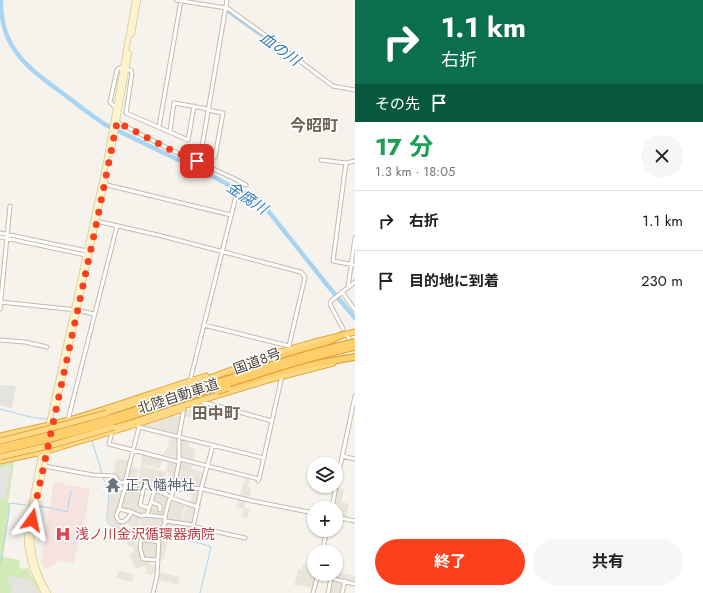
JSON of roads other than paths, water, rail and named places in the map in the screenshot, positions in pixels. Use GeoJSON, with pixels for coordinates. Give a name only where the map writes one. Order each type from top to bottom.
{"type":"FeatureCollection","features":[{"type":"Feature","properties":{"kind":"highway","name":"国道8号"},"geometry":{"type":"LineString","coordinates":[[0,441],[107,413],[244,365],[290,347],[355,332]]}},
{"type":"Feature","properties":{"kind":"highway"},"geometry":{"type":"LineString","coordinates":[[160,401],[268,361],[327,342],[342,335]]}},
{"type":"Feature","properties":{"kind":"highway","name":"北陸自動車道"},"geometry":{"type":"LineString","coordinates":[[0,447],[121,414],[284,361],[355,342]]}},
{"type":"Feature","properties":{"kind":"highway","name":"北陸自動車道"},"geometry":{"type":"LineString","coordinates":[[0,451],[64,436],[255,375],[315,357],[355,348]]}},
{"type":"Feature","properties":{"kind":"highway","name":"国道8号"},"geometry":{"type":"LineString","coordinates":[[184,406],[282,376],[355,357]]}},
{"type":"Feature","properties":{"kind":"highway"},"geometry":{"type":"LineString","coordinates":[[148,410],[276,373],[355,357]]}},
{"type":"Feature","properties":{"kind":"highway"},"geometry":{"type":"LineString","coordinates":[[0,436],[68,420],[189,383]]}},
{"type":"Feature","properties":{"kind":"highway"},"geometry":{"type":"LineString","coordinates":[[0,457],[113,430],[138,426],[184,406]]}},
{"type":"Feature","properties":{"kind":"highway"},"geometry":{"type":"LineString","coordinates":[[0,461],[44,452],[184,406]]}},
{"type":"Feature","properties":{"kind":"main road"},"geometry":{"type":"LineString","coordinates":[[125,69],[135,0]]}},
{"type":"Feature","properties":{"kind":"main road"},"geometry":{"type":"LineString","coordinates":[[44,593],[28,552],[27,535],[30,510],[51,424],[103,184],[138,0]]}},
{"type":"Feature","properties":{"kind":"main road"},"geometry":{"type":"LineString","coordinates":[[44,452],[44,466],[32,520],[32,534],[35,571],[48,593]]}},
{"type":"Feature","properties":{"kind":"street"},"geometry":{"type":"LineString","coordinates":[[176,0],[226,8],[333,86],[355,90]]}},
{"type":"Feature","properties":{"kind":"street"},"geometry":{"type":"LineString","coordinates":[[159,127],[181,0]]}},
{"type":"Feature","properties":{"kind":"street"},"geometry":{"type":"LineString","coordinates":[[197,161],[204,141],[208,109],[227,0]]}},
{"type":"Feature","properties":{"kind":"street"},"geometry":{"type":"LineString","coordinates":[[114,106],[110,102],[117,70],[119,68],[131,70],[132,73],[126,113]]}},
{"type":"Feature","properties":{"kind":"street"},"geometry":{"type":"LineString","coordinates":[[170,131],[174,103],[223,112],[215,157],[201,150]]}},
{"type":"Feature","properties":{"kind":"street"},"geometry":{"type":"LineString","coordinates":[[122,110],[188,140],[194,106]]}},
{"type":"Feature","properties":{"kind":"street"},"geometry":{"type":"LineString","coordinates":[[116,121],[171,150],[197,161],[246,186]]}},
{"type":"Feature","properties":{"kind":"street"},"geometry":{"type":"LineString","coordinates":[[321,160],[346,163],[355,161]]}},
{"type":"Feature","properties":{"kind":"street"},"geometry":{"type":"LineString","coordinates":[[346,163],[332,261],[353,264]]}},
{"type":"Feature","properties":{"kind":"street"},"geometry":{"type":"LineString","coordinates":[[153,593],[157,576],[160,535],[166,521],[165,517],[180,461],[179,436],[184,406],[231,215],[236,196],[242,183]]}},
{"type":"Feature","properties":{"kind":"street"},"geometry":{"type":"LineString","coordinates":[[103,184],[231,215]]}},
{"type":"Feature","properties":{"kind":"street"},"geometry":{"type":"LineString","coordinates":[[0,309],[10,206]]}},
{"type":"Feature","properties":{"kind":"street"},"geometry":{"type":"LineString","coordinates":[[95,221],[301,272],[305,277],[290,347],[204,325]]}},
{"type":"Feature","properties":{"kind":"street"},"geometry":{"type":"LineString","coordinates":[[68,420],[117,226]]}},
{"type":"Feature","properties":{"kind":"street"},"geometry":{"type":"LineString","coordinates":[[0,233],[7,236],[87,253]]}},
{"type":"Feature","properties":{"kind":"street"},"geometry":{"type":"LineString","coordinates":[[0,237],[7,236]]}},
{"type":"Feature","properties":{"kind":"street"},"geometry":{"type":"LineString","coordinates":[[348,287],[353,264],[355,238]]}},
{"type":"Feature","properties":{"kind":"street"},"geometry":{"type":"LineString","coordinates":[[344,329],[330,304],[355,282]]}},
{"type":"Feature","properties":{"kind":"street"},"geometry":{"type":"LineString","coordinates":[[342,292],[355,310]]}},
{"type":"Feature","properties":{"kind":"street"},"geometry":{"type":"LineString","coordinates":[[0,302],[75,310],[94,314]]}},
{"type":"Feature","properties":{"kind":"street"},"geometry":{"type":"LineString","coordinates":[[348,337],[355,348]]}},
{"type":"Feature","properties":{"kind":"street"},"geometry":{"type":"LineString","coordinates":[[0,340],[25,342],[47,347]]}},
{"type":"Feature","properties":{"kind":"street"},"geometry":{"type":"LineString","coordinates":[[113,430],[109,444],[207,466],[259,480],[282,376]]}},
{"type":"Feature","properties":{"kind":"street"},"geometry":{"type":"LineString","coordinates":[[355,396],[342,456],[355,459]]}},
{"type":"Feature","properties":{"kind":"street"},"geometry":{"type":"LineString","coordinates":[[200,400],[202,402],[272,420]]}},
{"type":"Feature","properties":{"kind":"street"},"geometry":{"type":"LineString","coordinates":[[132,512],[127,520],[123,522],[119,521],[116,516],[123,498],[125,482],[138,426],[264,458]]}},
{"type":"Feature","properties":{"kind":"street"},"geometry":{"type":"LineString","coordinates":[[193,525],[213,445]]}},
{"type":"Feature","properties":{"kind":"street"},"geometry":{"type":"LineString","coordinates":[[44,466],[103,476],[115,476],[119,482],[155,489],[171,498],[198,507]]}},
{"type":"Feature","properties":{"kind":"street"},"geometry":{"type":"LineString","coordinates":[[144,486],[140,505],[149,508]]}},
{"type":"Feature","properties":{"kind":"street"},"geometry":{"type":"LineString","coordinates":[[173,490],[192,488],[201,489],[307,512]]}},
{"type":"Feature","properties":{"kind":"street"},"geometry":{"type":"LineString","coordinates":[[146,515],[155,489]]}},
{"type":"Feature","properties":{"kind":"street"},"geometry":{"type":"LineString","coordinates":[[151,502],[160,506],[160,510]]}},
{"type":"Feature","properties":{"kind":"street"},"geometry":{"type":"LineString","coordinates":[[119,509],[141,516],[146,515],[165,517]]}},
{"type":"Feature","properties":{"kind":"street"},"geometry":{"type":"LineString","coordinates":[[343,518],[355,521]]}},
{"type":"Feature","properties":{"kind":"street"},"geometry":{"type":"LineString","coordinates":[[166,521],[193,525],[196,527],[245,538]]}},
{"type":"Feature","properties":{"kind":"street"},"geometry":{"type":"LineString","coordinates":[[158,560],[144,559],[140,547],[141,539],[159,542]]}},
{"type":"Feature","properties":{"kind":"street"},"geometry":{"type":"LineString","coordinates":[[313,593],[316,581]]}},
{"type":"Feature","properties":{"kind":"street"},"geometry":{"type":"LineString","coordinates":[[328,593],[330,581]]}},
{"type":"Feature","properties":{"kind":"street"},"geometry":{"type":"LineString","coordinates":[[342,593],[345,581],[355,584]]}},
{"type":"Feature","properties":{"kind":"waterway","name":"金腐川"},"geometry":{"type":"LineString","coordinates":[[1,0],[5,31],[11,44],[18,55],[37,74],[106,125],[214,177],[248,195],[265,207],[355,318]]}},
{"type":"Feature","properties":{"kind":"waterway","name":"血の川"},"geometry":{"type":"LineString","coordinates":[[227,10],[272,42]]}},
{"type":"Feature","properties":{"kind":"waterway"},"geometry":{"type":"LineString","coordinates":[[0,409],[30,417],[46,419]]}},
{"type":"Feature","properties":{"kind":"waterway"},"geometry":{"type":"LineString","coordinates":[[92,441],[109,496],[107,514],[108,523],[117,528],[160,534],[211,547],[200,593]]}},
{"type":"Feature","properties":{"kind":"waterway"},"geometry":{"type":"LineString","coordinates":[[39,506],[67,512],[71,491]]}},
{"type":"Feature","properties":{"kind":"waterway"},"geometry":{"type":"LineString","coordinates":[[1,565],[9,503],[26,505]]}},
{"type":"Feature","properties":{"kind":"place","name":"正八幡神社"},"geometry":{"type":"Point","coordinates":[113,485]}},
{"type":"Feature","properties":{"kind":"place","name":"浅ノ川金沢循環器病院"},"geometry":{"type":"Point","coordinates":[63,534]}},
{"type":"Feature","properties":{"kind":"district","name":"今昭町"},"geometry":{"type":"Point","coordinates":[314,125]}},
{"type":"Feature","properties":{"kind":"district","name":"田中町"},"geometry":{"type":"Point","coordinates":[216,413]}}]}
